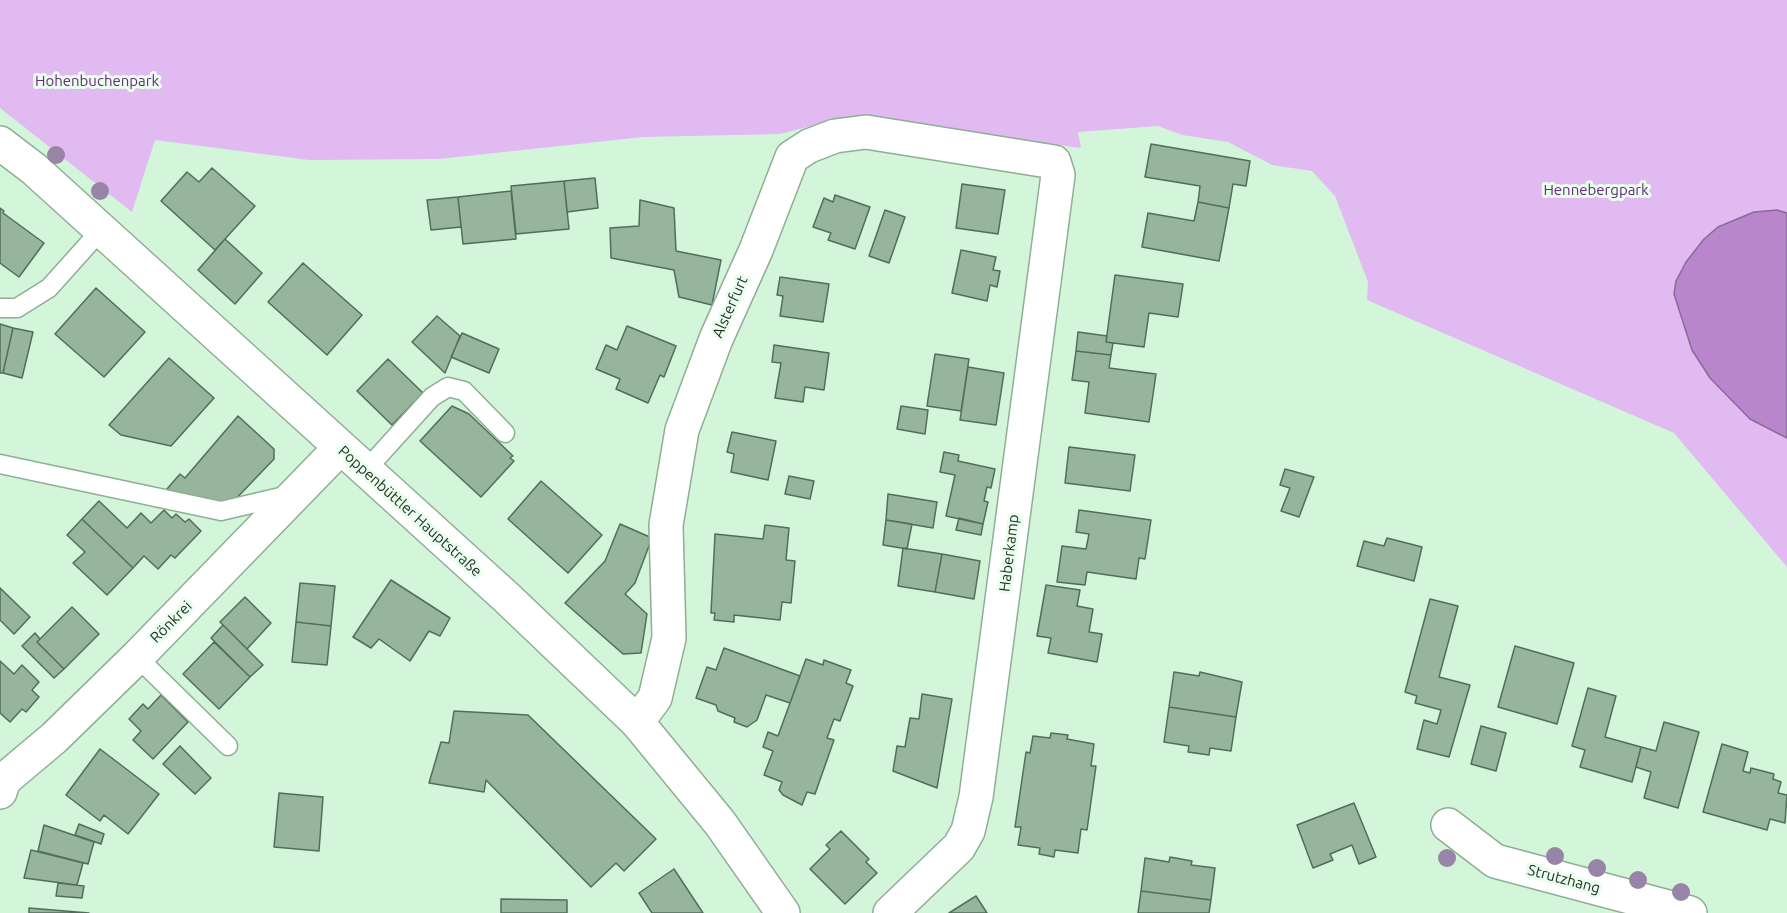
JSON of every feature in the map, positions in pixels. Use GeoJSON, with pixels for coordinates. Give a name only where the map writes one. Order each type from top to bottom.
{"type":"FeatureCollection","features":[{"type":"Feature","properties":{"kind":"street","name":"Alsterfurt"},"geometry":{"type":"LineString","coordinates":[[638,722],[655,698],[669,638],[666,525],[682,430],[716,339],[756,250],[792,157],[808,146],[836,136],[866,132],[1054,162]]}},
{"type":"Feature","properties":{"kind":"street","name":"Poppenbüttler Hauptstraße"},"geometry":{"type":"LineString","coordinates":[[0,143],[101,230],[561,648],[638,722],[720,823],[783,913]]}},
{"type":"Feature","properties":{"kind":"street","name":"Haberkamp"},"geometry":{"type":"LineString","coordinates":[[890,913],[958,847],[968,831],[976,797],[1058,175],[1054,162]]}},
{"type":"Feature","properties":{"kind":"street","name":"Rönkrei"},"geometry":{"type":"LineString","coordinates":[[0,792],[4,780],[54,738],[137,657],[299,493],[340,448]]}},
{"type":"Feature","properties":{"kind":"street","name":"Strutzhang"},"geometry":{"type":"LineString","coordinates":[[1448,825],[1495,861],[1690,913]]}},
{"type":"Feature","properties":{"kind":"lane"},"geometry":{"type":"LineString","coordinates":[[0,308],[17,308],[49,288],[101,230]]}},
{"type":"Feature","properties":{"kind":"lane"},"geometry":{"type":"LineString","coordinates":[[365,471],[432,397],[448,387],[464,391],[505,433]]}},
{"type":"Feature","properties":{"kind":"lane"},"geometry":{"type":"LineString","coordinates":[[0,464],[221,511],[299,493]]}},
{"type":"Feature","properties":{"kind":"lane"},"geometry":{"type":"LineString","coordinates":[[137,657],[228,746]]}},
{"type":"Feature","properties":{"kind":"green space","name":"Hennebergpark"},"geometry":{"type":"Polygon","coordinates":[[[0,0],[1787,0],[1787,567],[1674,433],[1367,300],[1368,282],[1335,196],[1312,171],[1272,165],[1228,142],[1182,135],[1158,126],[1078,132],[1081,148],[843,118],[780,134],[643,137],[439,159],[309,160],[155,140],[132,212],[0,108],[0,0]]]}},
{"type":"Feature","properties":{"kind":"shaded area"},"geometry":{"type":"Polygon","coordinates":[[[1777,210],[1787,213],[1787,438],[1750,419],[1710,378],[1692,350],[1674,294],[1676,281],[1686,262],[1704,239],[1718,227],[1754,212],[1777,210]]]}},
{"type":"Feature","properties":{"kind":"building"},"geometry":{"type":"Polygon","coordinates":[[[1151,144],[1250,161],[1246,186],[1233,184],[1229,208],[1198,202],[1200,186],[1145,177],[1151,144]]]}},
{"type":"Feature","properties":{"kind":"building"},"geometry":{"type":"Polygon","coordinates":[[[212,168],[255,206],[215,250],[161,201],[187,172],[199,182],[212,168]]]}},
{"type":"Feature","properties":{"kind":"building"},"geometry":{"type":"Polygon","coordinates":[[[595,178],[598,208],[567,212],[564,181],[595,178]]]}},
{"type":"Feature","properties":{"kind":"building"},"geometry":{"type":"Polygon","coordinates":[[[564,181],[569,229],[516,234],[511,186],[564,181]]]}},
{"type":"Feature","properties":{"kind":"building"},"geometry":{"type":"Polygon","coordinates":[[[962,184],[1005,190],[998,234],[956,228],[962,184]]]}},
{"type":"Feature","properties":{"kind":"building"},"geometry":{"type":"Polygon","coordinates":[[[511,191],[516,239],[463,244],[458,197],[511,191]]]}},
{"type":"Feature","properties":{"kind":"building"},"geometry":{"type":"Polygon","coordinates":[[[835,195],[870,207],[855,249],[828,240],[831,233],[813,227],[824,198],[833,202],[835,195]]]}},
{"type":"Feature","properties":{"kind":"building"},"geometry":{"type":"Polygon","coordinates":[[[458,197],[461,227],[431,230],[427,200],[458,197]]]}},
{"type":"Feature","properties":{"kind":"building"},"geometry":{"type":"Polygon","coordinates":[[[640,200],[674,208],[676,251],[721,260],[712,305],[679,297],[674,270],[611,258],[610,228],[639,226],[640,200]]]}},
{"type":"Feature","properties":{"kind":"building"},"geometry":{"type":"Polygon","coordinates":[[[1198,202],[1229,208],[1219,261],[1142,247],[1148,213],[1194,221],[1198,202]]]}},
{"type":"Feature","properties":{"kind":"building"},"geometry":{"type":"Polygon","coordinates":[[[0,208],[4,211],[3,213],[44,243],[19,277],[0,263],[0,208]]]}},
{"type":"Feature","properties":{"kind":"building"},"geometry":{"type":"Polygon","coordinates":[[[885,210],[905,217],[889,263],[869,256],[885,210]]]}},
{"type":"Feature","properties":{"kind":"building"},"geometry":{"type":"Polygon","coordinates":[[[225,239],[262,273],[235,304],[198,270],[225,239]]]}},
{"type":"Feature","properties":{"kind":"building"},"geometry":{"type":"Polygon","coordinates":[[[961,250],[996,257],[993,270],[1000,271],[997,287],[990,285],[987,301],[952,293],[961,250]]]}},
{"type":"Feature","properties":{"kind":"building"},"geometry":{"type":"Polygon","coordinates":[[[303,263],[362,315],[327,355],[268,302],[303,263]]]}},
{"type":"Feature","properties":{"kind":"building"},"geometry":{"type":"Polygon","coordinates":[[[1115,275],[1183,284],[1178,317],[1149,313],[1144,347],[1106,342],[1115,275]]]}},
{"type":"Feature","properties":{"kind":"building"},"geometry":{"type":"Polygon","coordinates":[[[780,277],[829,284],[823,322],[780,316],[783,296],[777,295],[780,277]]]}},
{"type":"Feature","properties":{"kind":"building"},"geometry":{"type":"Polygon","coordinates":[[[96,288],[145,332],[104,377],[55,334],[96,288]]]}},
{"type":"Feature","properties":{"kind":"building"},"geometry":{"type":"Polygon","coordinates":[[[437,316],[460,336],[445,373],[412,342],[437,316]]]}},
{"type":"Feature","properties":{"kind":"building"},"geometry":{"type":"Polygon","coordinates":[[[0,324],[13,328],[3,373],[0,373],[0,324]]]}},
{"type":"Feature","properties":{"kind":"building"},"geometry":{"type":"Polygon","coordinates":[[[627,326],[676,346],[664,377],[660,375],[648,403],[616,389],[620,379],[596,369],[606,345],[617,350],[627,326]]]}},
{"type":"Feature","properties":{"kind":"building"},"geometry":{"type":"Polygon","coordinates":[[[13,328],[33,332],[22,378],[3,373],[13,328]]]}},
{"type":"Feature","properties":{"kind":"building"},"geometry":{"type":"Polygon","coordinates":[[[1078,332],[1107,336],[1106,342],[1113,343],[1111,355],[1076,351],[1078,332]]]}},
{"type":"Feature","properties":{"kind":"building"},"geometry":{"type":"Polygon","coordinates":[[[462,333],[499,349],[489,373],[451,357],[462,333]]]}},
{"type":"Feature","properties":{"kind":"building"},"geometry":{"type":"Polygon","coordinates":[[[774,345],[829,353],[824,390],[805,387],[803,402],[775,398],[781,363],[772,362],[774,345]]]}},
{"type":"Feature","properties":{"kind":"building"},"geometry":{"type":"Polygon","coordinates":[[[1076,351],[1111,355],[1109,368],[1156,374],[1149,422],[1085,413],[1089,382],[1072,380],[1076,351]]]}},
{"type":"Feature","properties":{"kind":"building"},"geometry":{"type":"Polygon","coordinates":[[[935,354],[969,359],[961,411],[927,406],[935,354]]]}},
{"type":"Feature","properties":{"kind":"building"},"geometry":{"type":"Polygon","coordinates":[[[169,358],[214,398],[171,446],[121,435],[109,425],[169,358]]]}},
{"type":"Feature","properties":{"kind":"building"},"geometry":{"type":"Polygon","coordinates":[[[388,359],[423,393],[392,425],[357,391],[388,359]]]}},
{"type":"Feature","properties":{"kind":"building"},"geometry":{"type":"Polygon","coordinates":[[[968,367],[1004,373],[996,425],[960,420],[968,367]]]}},
{"type":"Feature","properties":{"kind":"building"},"geometry":{"type":"Polygon","coordinates":[[[452,406],[469,414],[513,456],[510,458],[514,461],[481,497],[420,441],[452,406]]]}},
{"type":"Feature","properties":{"kind":"building"},"geometry":{"type":"Polygon","coordinates":[[[901,406],[928,410],[925,434],[897,429],[901,406]]]}},
{"type":"Feature","properties":{"kind":"building"},"geometry":{"type":"Polygon","coordinates":[[[238,416],[274,449],[274,459],[230,505],[171,493],[167,489],[180,474],[185,478],[238,416]]]}},
{"type":"Feature","properties":{"kind":"building"},"geometry":{"type":"Polygon","coordinates":[[[732,432],[776,441],[768,480],[731,472],[734,454],[727,452],[732,432]]]}},
{"type":"Feature","properties":{"kind":"building"},"geometry":{"type":"Polygon","coordinates":[[[1069,447],[1135,455],[1130,491],[1065,483],[1069,447]]]}},
{"type":"Feature","properties":{"kind":"building"},"geometry":{"type":"Polygon","coordinates":[[[944,452],[959,455],[958,461],[995,469],[991,488],[987,487],[984,501],[988,502],[983,524],[946,516],[955,475],[940,472],[944,452]]]}},
{"type":"Feature","properties":{"kind":"building"},"geometry":{"type":"Polygon","coordinates":[[[1285,469],[1314,477],[1299,517],[1281,511],[1290,488],[1280,485],[1285,469]]]}},
{"type":"Feature","properties":{"kind":"building"},"geometry":{"type":"Polygon","coordinates":[[[789,476],[814,481],[810,499],[785,494],[789,476]]]}},
{"type":"Feature","properties":{"kind":"building"},"geometry":{"type":"Polygon","coordinates":[[[541,481],[602,535],[568,573],[508,519],[541,481]]]}},
{"type":"Feature","properties":{"kind":"building"},"geometry":{"type":"Polygon","coordinates":[[[888,494],[937,502],[933,528],[886,520],[888,494]]]}},
{"type":"Feature","properties":{"kind":"building"},"geometry":{"type":"Polygon","coordinates":[[[99,501],[127,528],[141,513],[151,523],[164,510],[172,518],[176,514],[185,522],[189,519],[201,531],[175,558],[171,555],[158,569],[144,556],[133,568],[82,519],[99,501]]]}},
{"type":"Feature","properties":{"kind":"building"},"geometry":{"type":"Polygon","coordinates":[[[1079,510],[1151,520],[1145,559],[1139,558],[1136,579],[1087,572],[1085,585],[1057,582],[1062,546],[1086,549],[1089,534],[1076,532],[1079,510]]]}},
{"type":"Feature","properties":{"kind":"building"},"geometry":{"type":"Polygon","coordinates":[[[959,518],[983,524],[981,535],[956,530],[959,518]]]}},
{"type":"Feature","properties":{"kind":"building"},"geometry":{"type":"Polygon","coordinates":[[[82,519],[133,568],[107,595],[73,563],[85,552],[67,535],[82,519]]]}},
{"type":"Feature","properties":{"kind":"building"},"geometry":{"type":"Polygon","coordinates":[[[886,520],[912,524],[907,549],[883,545],[886,520]]]}},
{"type":"Feature","properties":{"kind":"building"},"geometry":{"type":"Polygon","coordinates":[[[620,524],[652,538],[635,583],[625,594],[647,614],[641,653],[623,654],[565,603],[605,561],[620,524]]]}},
{"type":"Feature","properties":{"kind":"building"},"geometry":{"type":"Polygon","coordinates":[[[765,525],[789,528],[786,560],[795,561],[791,603],[782,602],[780,620],[734,615],[734,622],[714,620],[715,613],[711,613],[715,534],[763,539],[765,525]]]}},
{"type":"Feature","properties":{"kind":"building"},"geometry":{"type":"Polygon","coordinates":[[[1387,538],[1422,547],[1414,581],[1357,566],[1364,541],[1384,546],[1387,538]]]}},
{"type":"Feature","properties":{"kind":"building"},"geometry":{"type":"Polygon","coordinates":[[[903,548],[942,554],[935,592],[898,586],[903,548]]]}},
{"type":"Feature","properties":{"kind":"building"},"geometry":{"type":"Polygon","coordinates":[[[942,554],[980,561],[974,599],[935,592],[942,554]]]}},
{"type":"Feature","properties":{"kind":"building"},"geometry":{"type":"Polygon","coordinates":[[[391,580],[450,618],[440,636],[429,631],[410,661],[379,639],[371,648],[353,637],[391,580]]]}},
{"type":"Feature","properties":{"kind":"building"},"geometry":{"type":"Polygon","coordinates":[[[300,583],[335,586],[331,626],[296,622],[300,583]]]}},
{"type":"Feature","properties":{"kind":"building"},"geometry":{"type":"Polygon","coordinates":[[[1046,585],[1080,590],[1077,606],[1093,609],[1089,632],[1102,634],[1097,662],[1048,653],[1051,638],[1037,636],[1046,585]]]}},
{"type":"Feature","properties":{"kind":"building"},"geometry":{"type":"Polygon","coordinates":[[[0,588],[30,617],[14,634],[0,620],[0,588]]]}},
{"type":"Feature","properties":{"kind":"building"},"geometry":{"type":"Polygon","coordinates":[[[245,597],[271,623],[247,649],[220,622],[245,597]]]}},
{"type":"Feature","properties":{"kind":"building"},"geometry":{"type":"Polygon","coordinates":[[[1430,599],[1458,606],[1439,677],[1470,685],[1449,757],[1417,749],[1424,720],[1437,724],[1441,710],[1415,703],[1417,696],[1405,692],[1430,599]]]}},
{"type":"Feature","properties":{"kind":"building"},"geometry":{"type":"Polygon","coordinates":[[[72,607],[99,634],[64,669],[37,642],[72,607]]]}},
{"type":"Feature","properties":{"kind":"building"},"geometry":{"type":"Polygon","coordinates":[[[296,622],[331,626],[327,665],[292,662],[296,622]]]}},
{"type":"Feature","properties":{"kind":"building"},"geometry":{"type":"Polygon","coordinates":[[[223,625],[263,665],[250,677],[211,638],[223,625]]]}},
{"type":"Feature","properties":{"kind":"building"},"geometry":{"type":"Polygon","coordinates":[[[35,633],[40,639],[37,642],[64,669],[54,678],[22,646],[35,633]]]}},
{"type":"Feature","properties":{"kind":"building"},"geometry":{"type":"Polygon","coordinates":[[[214,642],[250,677],[219,709],[183,674],[214,642]]]}},
{"type":"Feature","properties":{"kind":"building"},"geometry":{"type":"Polygon","coordinates":[[[1515,646],[1574,663],[1557,724],[1498,707],[1515,646]]]}},
{"type":"Feature","properties":{"kind":"building"},"geometry":{"type":"Polygon","coordinates":[[[724,648],[800,676],[790,703],[766,695],[757,720],[747,727],[734,722],[735,718],[718,711],[716,705],[696,698],[707,667],[716,670],[724,648]]]}},
{"type":"Feature","properties":{"kind":"building"},"geometry":{"type":"Polygon","coordinates":[[[806,659],[823,665],[824,660],[851,670],[846,683],[853,686],[840,721],[834,719],[827,738],[834,740],[815,794],[807,792],[802,805],[783,795],[779,790],[782,782],[764,775],[773,751],[763,747],[768,732],[778,736],[806,659]]]}},
{"type":"Feature","properties":{"kind":"building"},"geometry":{"type":"Polygon","coordinates":[[[0,661],[14,674],[22,665],[39,682],[32,690],[39,697],[26,712],[22,709],[10,722],[0,713],[0,661]]]}},
{"type":"Feature","properties":{"kind":"building"},"geometry":{"type":"Polygon","coordinates":[[[1174,672],[1199,676],[1200,672],[1242,682],[1236,717],[1169,707],[1174,672]]]}},
{"type":"Feature","properties":{"kind":"building"},"geometry":{"type":"Polygon","coordinates":[[[1588,688],[1616,696],[1605,737],[1641,747],[1632,782],[1580,767],[1585,750],[1572,746],[1588,688]]]}},
{"type":"Feature","properties":{"kind":"building"},"geometry":{"type":"Polygon","coordinates":[[[922,694],[952,699],[937,788],[893,771],[897,746],[905,747],[910,718],[919,719],[922,694]]]}},
{"type":"Feature","properties":{"kind":"building"},"geometry":{"type":"Polygon","coordinates":[[[161,695],[188,722],[153,759],[133,740],[141,731],[129,719],[143,704],[148,709],[161,695]]]}},
{"type":"Feature","properties":{"kind":"building"},"geometry":{"type":"Polygon","coordinates":[[[1169,707],[1236,717],[1231,751],[1210,748],[1209,755],[1188,752],[1189,746],[1164,742],[1169,707]]]}},
{"type":"Feature","properties":{"kind":"building"},"geometry":{"type":"Polygon","coordinates":[[[454,711],[528,715],[656,839],[624,871],[616,863],[591,887],[486,780],[484,792],[429,783],[441,742],[449,743],[454,711]]]}},
{"type":"Feature","properties":{"kind":"building"},"geometry":{"type":"Polygon","coordinates":[[[1664,722],[1699,732],[1678,808],[1644,798],[1651,772],[1636,767],[1641,747],[1656,751],[1664,722]]]}},
{"type":"Feature","properties":{"kind":"building"},"geometry":{"type":"Polygon","coordinates":[[[1481,726],[1506,733],[1496,771],[1471,764],[1481,726]]]}},
{"type":"Feature","properties":{"kind":"building"},"geometry":{"type":"Polygon","coordinates":[[[1051,733],[1068,735],[1067,739],[1094,744],[1091,766],[1096,766],[1087,830],[1081,829],[1078,853],[1055,850],[1054,857],[1039,854],[1040,848],[1018,845],[1021,827],[1015,827],[1026,752],[1030,753],[1033,736],[1050,738],[1051,733]]]}},
{"type":"Feature","properties":{"kind":"building"},"geometry":{"type":"Polygon","coordinates":[[[1722,744],[1748,752],[1743,771],[1750,773],[1751,768],[1774,774],[1773,779],[1781,782],[1778,793],[1787,795],[1785,823],[1770,819],[1767,830],[1703,812],[1722,744]]]}},
{"type":"Feature","properties":{"kind":"building"},"geometry":{"type":"Polygon","coordinates":[[[180,746],[211,778],[195,794],[163,764],[180,746]]]}},
{"type":"Feature","properties":{"kind":"building"},"geometry":{"type":"Polygon","coordinates":[[[100,749],[159,794],[128,834],[104,815],[100,821],[66,795],[100,749]]]}},
{"type":"Feature","properties":{"kind":"building"},"geometry":{"type":"Polygon","coordinates":[[[279,793],[323,797],[319,851],[274,847],[279,793]]]}},
{"type":"Feature","properties":{"kind":"building"},"geometry":{"type":"Polygon","coordinates":[[[1354,803],[1376,857],[1359,864],[1352,845],[1330,854],[1333,860],[1313,868],[1297,825],[1354,803]]]}},
{"type":"Feature","properties":{"kind":"building"},"geometry":{"type":"Polygon","coordinates":[[[79,824],[104,834],[101,844],[75,835],[79,824]]]}},
{"type":"Feature","properties":{"kind":"building"},"geometry":{"type":"Polygon","coordinates":[[[44,825],[94,842],[88,864],[38,851],[44,825]]]}},
{"type":"Feature","properties":{"kind":"building"},"geometry":{"type":"Polygon","coordinates":[[[841,831],[869,859],[866,862],[877,873],[845,904],[810,869],[830,849],[826,845],[841,831]]]}},
{"type":"Feature","properties":{"kind":"building"},"geometry":{"type":"Polygon","coordinates":[[[31,850],[83,863],[77,885],[24,878],[31,850]]]}},
{"type":"Feature","properties":{"kind":"building"},"geometry":{"type":"Polygon","coordinates":[[[1170,857],[1192,861],[1191,865],[1215,868],[1211,900],[1141,891],[1145,858],[1169,862],[1170,857]]]}},
{"type":"Feature","properties":{"kind":"building"},"geometry":{"type":"Polygon","coordinates":[[[674,869],[703,913],[652,913],[639,893],[674,869]]]}},
{"type":"Feature","properties":{"kind":"building"},"geometry":{"type":"Polygon","coordinates":[[[58,883],[84,886],[82,898],[56,896],[58,883]]]}},
{"type":"Feature","properties":{"kind":"building"},"geometry":{"type":"Polygon","coordinates":[[[1141,891],[1211,900],[1209,913],[1138,913],[1141,891]]]}},
{"type":"Feature","properties":{"kind":"building"},"geometry":{"type":"Polygon","coordinates":[[[976,896],[987,913],[949,913],[976,896]]]}},
{"type":"Feature","properties":{"kind":"building"},"geometry":{"type":"Polygon","coordinates":[[[501,899],[567,900],[567,913],[501,913],[501,899]]]}},
{"type":"Feature","properties":{"kind":"building"},"geometry":{"type":"Polygon","coordinates":[[[29,908],[89,913],[29,913],[29,908]]]}},
{"type":"Feature","properties":{"kind":"park label","name":"Hohenbuchenpark"},"geometry":{"type":"Point","coordinates":[97,81]}}]}
